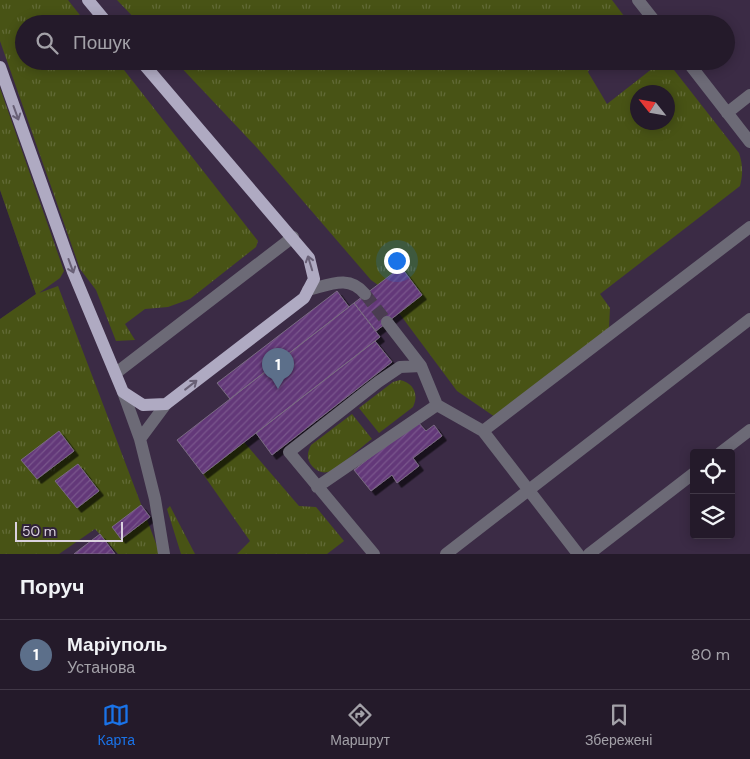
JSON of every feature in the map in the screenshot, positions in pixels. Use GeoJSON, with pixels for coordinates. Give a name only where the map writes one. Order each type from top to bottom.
{"type":"FeatureCollection","features":[{"type":"Feature","properties":{"kind":"main road"},"geometry":{"type":"LineString","coordinates":[[88,0],[100,15]]}},
{"type":"Feature","properties":{"kind":"main road"},"geometry":{"type":"LineString","coordinates":[[0,67],[73,272],[123,392],[142,405],[166,404],[304,298],[314,279],[310,258],[149,70]]}},
{"type":"Feature","properties":{"kind":"street"},"geometry":{"type":"LineString","coordinates":[[638,0],[650,15]]}},
{"type":"Feature","properties":{"kind":"street"},"geometry":{"type":"LineString","coordinates":[[693,70],[749,139]]}},
{"type":"Feature","properties":{"kind":"street"},"geometry":{"type":"LineString","coordinates":[[728,113],[750,95]]}},
{"type":"Feature","properties":{"kind":"street"},"geometry":{"type":"LineString","coordinates":[[483,431],[750,227]]}},
{"type":"Feature","properties":{"kind":"street"},"geometry":{"type":"LineString","coordinates":[[116,373],[292,237]]}},
{"type":"Feature","properties":{"kind":"street"},"geometry":{"type":"LineString","coordinates":[[308,290],[344,281],[354,284],[365,294]]}},
{"type":"Feature","properties":{"kind":"street"},"geometry":{"type":"LineString","coordinates":[[446,554],[750,320]]}},
{"type":"Feature","properties":{"kind":"street"},"geometry":{"type":"LineString","coordinates":[[387,322],[421,366],[437,405],[483,431],[578,554]]}},
{"type":"Feature","properties":{"kind":"street"},"geometry":{"type":"LineString","coordinates":[[374,554],[289,452],[400,367],[421,366]]}},
{"type":"Feature","properties":{"kind":"street"},"geometry":{"type":"LineString","coordinates":[[123,392],[140,439],[156,499],[164,554]]}},
{"type":"Feature","properties":{"kind":"street"},"geometry":{"type":"LineString","coordinates":[[140,439],[166,404]]}},
{"type":"Feature","properties":{"kind":"street"},"geometry":{"type":"LineString","coordinates":[[317,487],[437,405]]}},
{"type":"Feature","properties":{"kind":"street"},"geometry":{"type":"LineString","coordinates":[[725,449],[750,430]]}},
{"type":"Feature","properties":{"kind":"street"},"geometry":{"type":"LineString","coordinates":[[589,554],[690,476]]}},
{"type":"Feature","properties":{"kind":"shaded area"},"geometry":{"type":"Polygon","coordinates":[[[0,0],[750,0],[750,554],[0,554],[0,319],[36,294],[0,190],[0,0]]]}},
{"type":"Feature","properties":{"kind":"green space"},"geometry":{"type":"Polygon","coordinates":[[[0,0],[68,0],[80,15],[15,15],[15,70],[124,70],[258,241],[256,247],[190,299],[168,307],[145,309],[125,324],[135,340],[116,341],[96,290],[80,269],[0,41],[0,0]]]}},
{"type":"Feature","properties":{"kind":"green space"},"geometry":{"type":"Polygon","coordinates":[[[117,0],[612,0],[623,15],[131,15],[117,0]]]}},
{"type":"Feature","properties":{"kind":"green space"},"geometry":{"type":"Polygon","coordinates":[[[183,70],[589,70],[588,72],[607,104],[630,86],[630,130],[675,130],[675,85],[631,85],[650,70],[674,70],[739,153],[742,173],[740,186],[600,294],[610,308],[609,328],[495,417],[457,391],[399,313],[422,295],[401,267],[378,285],[371,280],[259,150],[183,70]]]}},
{"type":"Feature","properties":{"kind":"green space"},"geometry":{"type":"Polygon","coordinates":[[[0,88],[64,271],[60,278],[39,293],[58,286],[160,554],[118,554],[95,529],[59,554],[0,554],[0,319],[36,294],[0,190],[0,88]]]}},
{"type":"Feature","properties":{"kind":"green space"},"geometry":{"type":"Polygon","coordinates":[[[400,380],[409,384],[414,390],[415,403],[413,407],[379,433],[359,408],[393,382],[400,380]]]}},
{"type":"Feature","properties":{"kind":"green space"},"geometry":{"type":"Polygon","coordinates":[[[352,414],[372,439],[331,471],[321,472],[317,470],[308,459],[311,445],[352,414]]]}},
{"type":"Feature","properties":{"kind":"green space"},"geometry":{"type":"Polygon","coordinates":[[[244,442],[299,506],[316,507],[344,541],[327,554],[237,554],[250,541],[203,474],[244,442]]]}},
{"type":"Feature","properties":{"kind":"green space"},"geometry":{"type":"Polygon","coordinates":[[[170,506],[195,554],[181,554],[167,509],[170,506]]]}},
{"type":"Feature","properties":{"kind":"building"},"geometry":{"type":"Polygon","coordinates":[[[401,267],[422,295],[376,331],[354,303],[401,267]]]}},
{"type":"Feature","properties":{"kind":"building"},"geometry":{"type":"Polygon","coordinates":[[[337,291],[349,307],[230,399],[217,383],[337,291]]]}},
{"type":"Feature","properties":{"kind":"building"},"geometry":{"type":"Polygon","coordinates":[[[354,303],[380,337],[203,474],[177,440],[354,303]]]}},
{"type":"Feature","properties":{"kind":"building"},"geometry":{"type":"Polygon","coordinates":[[[375,341],[392,362],[272,455],[256,433],[375,341]]]}},
{"type":"Feature","properties":{"kind":"building"},"geometry":{"type":"Polygon","coordinates":[[[417,421],[426,431],[434,425],[442,436],[413,458],[419,466],[397,483],[392,475],[371,491],[354,470],[417,421]]]}},
{"type":"Feature","properties":{"kind":"building"},"geometry":{"type":"Polygon","coordinates":[[[59,431],[74,451],[37,479],[21,460],[59,431]]]}},
{"type":"Feature","properties":{"kind":"building"},"geometry":{"type":"Polygon","coordinates":[[[78,464],[99,491],[77,508],[55,481],[78,464]]]}},
{"type":"Feature","properties":{"kind":"building"},"geometry":{"type":"Polygon","coordinates":[[[141,505],[150,517],[121,539],[112,527],[141,505]]]}},
{"type":"Feature","properties":{"kind":"building"},"geometry":{"type":"Polygon","coordinates":[[[100,534],[115,554],[74,554],[79,550],[100,534]]]}},
{"type":"Feature","properties":{"kind":"tunnel"},"geometry":{"type":"LineString","coordinates":[[365,294],[387,322]]}},
{"type":"Feature","properties":{"kind":"place","name":"Маріуполь"},"geometry":{"type":"Point","coordinates":[278,389]}}]}
